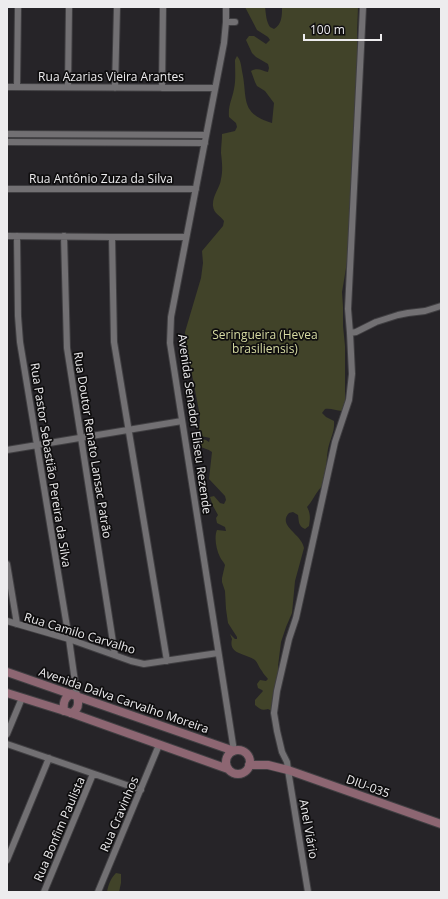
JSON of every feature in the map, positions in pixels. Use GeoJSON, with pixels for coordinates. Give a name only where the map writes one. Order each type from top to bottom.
{"type":"FeatureCollection","features":[{"type":"Feature","properties":{"kind":"street"},"geometry":{"type":"LineString","coordinates":[[17,87],[18,7]]}},
{"type":"Feature","properties":{"kind":"street"},"geometry":{"type":"LineString","coordinates":[[68,87],[69,7]]}},
{"type":"Feature","properties":{"kind":"street"},"geometry":{"type":"LineString","coordinates":[[115,88],[116,7]]}},
{"type":"Feature","properties":{"kind":"street"},"geometry":{"type":"LineString","coordinates":[[162,88],[163,7]]}},
{"type":"Feature","properties":{"kind":"street","name":"Avenida Senador Eliseu Rezende"},"geometry":{"type":"LineString","coordinates":[[226,7],[224,43],[214,88],[171,317],[170,343],[234,751]]}},
{"type":"Feature","properties":{"kind":"street","name":"Anel Viário"},"geometry":{"type":"LineString","coordinates":[[308,892],[288,770],[288,762],[282,752],[274,713],[289,638],[296,618],[335,442],[349,400],[352,374],[348,309],[363,7]]}},
{"type":"Feature","properties":{"kind":"street"},"geometry":{"type":"LineString","coordinates":[[226,22],[235,22]]}},
{"type":"Feature","properties":{"kind":"street","name":"Rua Azarias Vieira Arantes"},"geometry":{"type":"LineString","coordinates":[[7,87],[214,88]]}},
{"type":"Feature","properties":{"kind":"street"},"geometry":{"type":"LineString","coordinates":[[7,134],[206,135]]}},
{"type":"Feature","properties":{"kind":"street"},"geometry":{"type":"LineString","coordinates":[[7,142],[204,143]]}},
{"type":"Feature","properties":{"kind":"street","name":"Rua Antônio Zuza da Silva"},"geometry":{"type":"LineString","coordinates":[[7,189],[196,189]]}},
{"type":"Feature","properties":{"kind":"street"},"geometry":{"type":"LineString","coordinates":[[7,236],[186,237]]}},
{"type":"Feature","properties":{"kind":"street","name":"Rua Pastor Sebastião Pereira da Silva"},"geometry":{"type":"LineString","coordinates":[[17,236],[18,316],[20,342],[68,639],[74,695]]}},
{"type":"Feature","properties":{"kind":"street","name":"Rua Doutor Renato Lansac Patrão"},"geometry":{"type":"LineString","coordinates":[[64,236],[67,348],[115,655]]}},
{"type":"Feature","properties":{"kind":"street"},"geometry":{"type":"LineString","coordinates":[[112,237],[114,342],[167,661]]}},
{"type":"Feature","properties":{"kind":"street"},"geometry":{"type":"LineString","coordinates":[[350,333],[398,315],[425,311],[441,306]]}},
{"type":"Feature","properties":{"kind":"street"},"geometry":{"type":"LineString","coordinates":[[7,450],[182,422]]}},
{"type":"Feature","properties":{"kind":"street"},"geometry":{"type":"LineString","coordinates":[[7,564],[17,624]]}},
{"type":"Feature","properties":{"kind":"street","name":"Rua Camilo Carvalho"},"geometry":{"type":"LineString","coordinates":[[7,621],[144,664],[218,653]]}},
{"type":"Feature","properties":{"kind":"street","name":"Avenida Dalva Carvalho Moreira"},"geometry":{"type":"LineString","coordinates":[[7,672],[234,751],[240,750],[246,753],[249,758],[249,765]]}},
{"type":"Feature","properties":{"kind":"street"},"geometry":{"type":"LineString","coordinates":[[7,693],[67,712],[228,769],[232,773],[238,774],[244,772],[247,770],[249,765],[268,765],[288,770]]}},
{"type":"Feature","properties":{"kind":"street"},"geometry":{"type":"LineString","coordinates":[[74,695],[78,702],[78,706],[74,712],[67,712],[64,703],[65,699],[74,695]]}},
{"type":"Feature","properties":{"kind":"street"},"geometry":{"type":"LineString","coordinates":[[7,734],[22,698]]}},
{"type":"Feature","properties":{"kind":"street"},"geometry":{"type":"LineString","coordinates":[[7,744],[141,790]]}},
{"type":"Feature","properties":{"kind":"street","name":"Rua Cravinhos"},"geometry":{"type":"LineString","coordinates":[[98,892],[159,745]]}},
{"type":"Feature","properties":{"kind":"street"},"geometry":{"type":"LineString","coordinates":[[228,769],[226,766],[226,760],[229,754],[234,751]]}},
{"type":"Feature","properties":{"kind":"street"},"geometry":{"type":"LineString","coordinates":[[7,860],[50,758]]}},
{"type":"Feature","properties":{"kind":"street","name":"DIU-035"},"geometry":{"type":"LineString","coordinates":[[288,770],[441,824]]}},
{"type":"Feature","properties":{"kind":"street","name":"Rua Bonfim Paulista"},"geometry":{"type":"LineString","coordinates":[[44,892],[93,774]]}},
{"type":"Feature","properties":{"kind":"green space","name":"Seringueira (Hevea brasiliensis)"},"geometry":{"type":"Polygon","coordinates":[[[245,7],[265,7],[266,17],[270,27],[274,29],[277,27],[282,17],[282,7],[358,7],[358,79],[354,113],[352,185],[347,262],[342,292],[345,346],[345,403],[342,411],[325,409],[322,413],[334,421],[334,428],[328,449],[324,483],[307,507],[310,514],[309,526],[305,529],[301,526],[298,515],[293,512],[289,513],[286,518],[288,526],[299,538],[304,548],[295,581],[292,613],[281,642],[278,675],[272,711],[268,709],[261,709],[255,705],[255,700],[263,691],[258,688],[257,684],[260,680],[266,681],[268,679],[255,660],[235,651],[231,644],[232,639],[230,634],[235,639],[237,639],[237,637],[228,623],[225,591],[222,582],[225,565],[220,558],[216,540],[217,530],[226,531],[225,527],[217,523],[216,518],[218,515],[210,497],[214,496],[220,503],[224,504],[226,500],[225,496],[209,479],[212,452],[198,446],[198,441],[201,439],[209,442],[210,438],[201,436],[199,430],[199,411],[186,350],[185,332],[201,278],[203,263],[202,251],[223,226],[224,221],[215,211],[213,202],[222,176],[222,134],[235,131],[237,127],[236,123],[229,117],[229,113],[235,86],[235,60],[237,56],[241,63],[245,97],[250,109],[261,119],[272,123],[274,103],[265,91],[257,86],[251,71],[258,69],[268,72],[268,64],[252,53],[246,40],[249,36],[254,36],[266,44],[270,40],[257,30],[245,7]]]}},
{"type":"Feature","properties":{"kind":"green space"},"geometry":{"type":"Polygon","coordinates":[[[116,873],[121,874],[119,892],[107,892],[110,882],[116,873]]]}}]}
